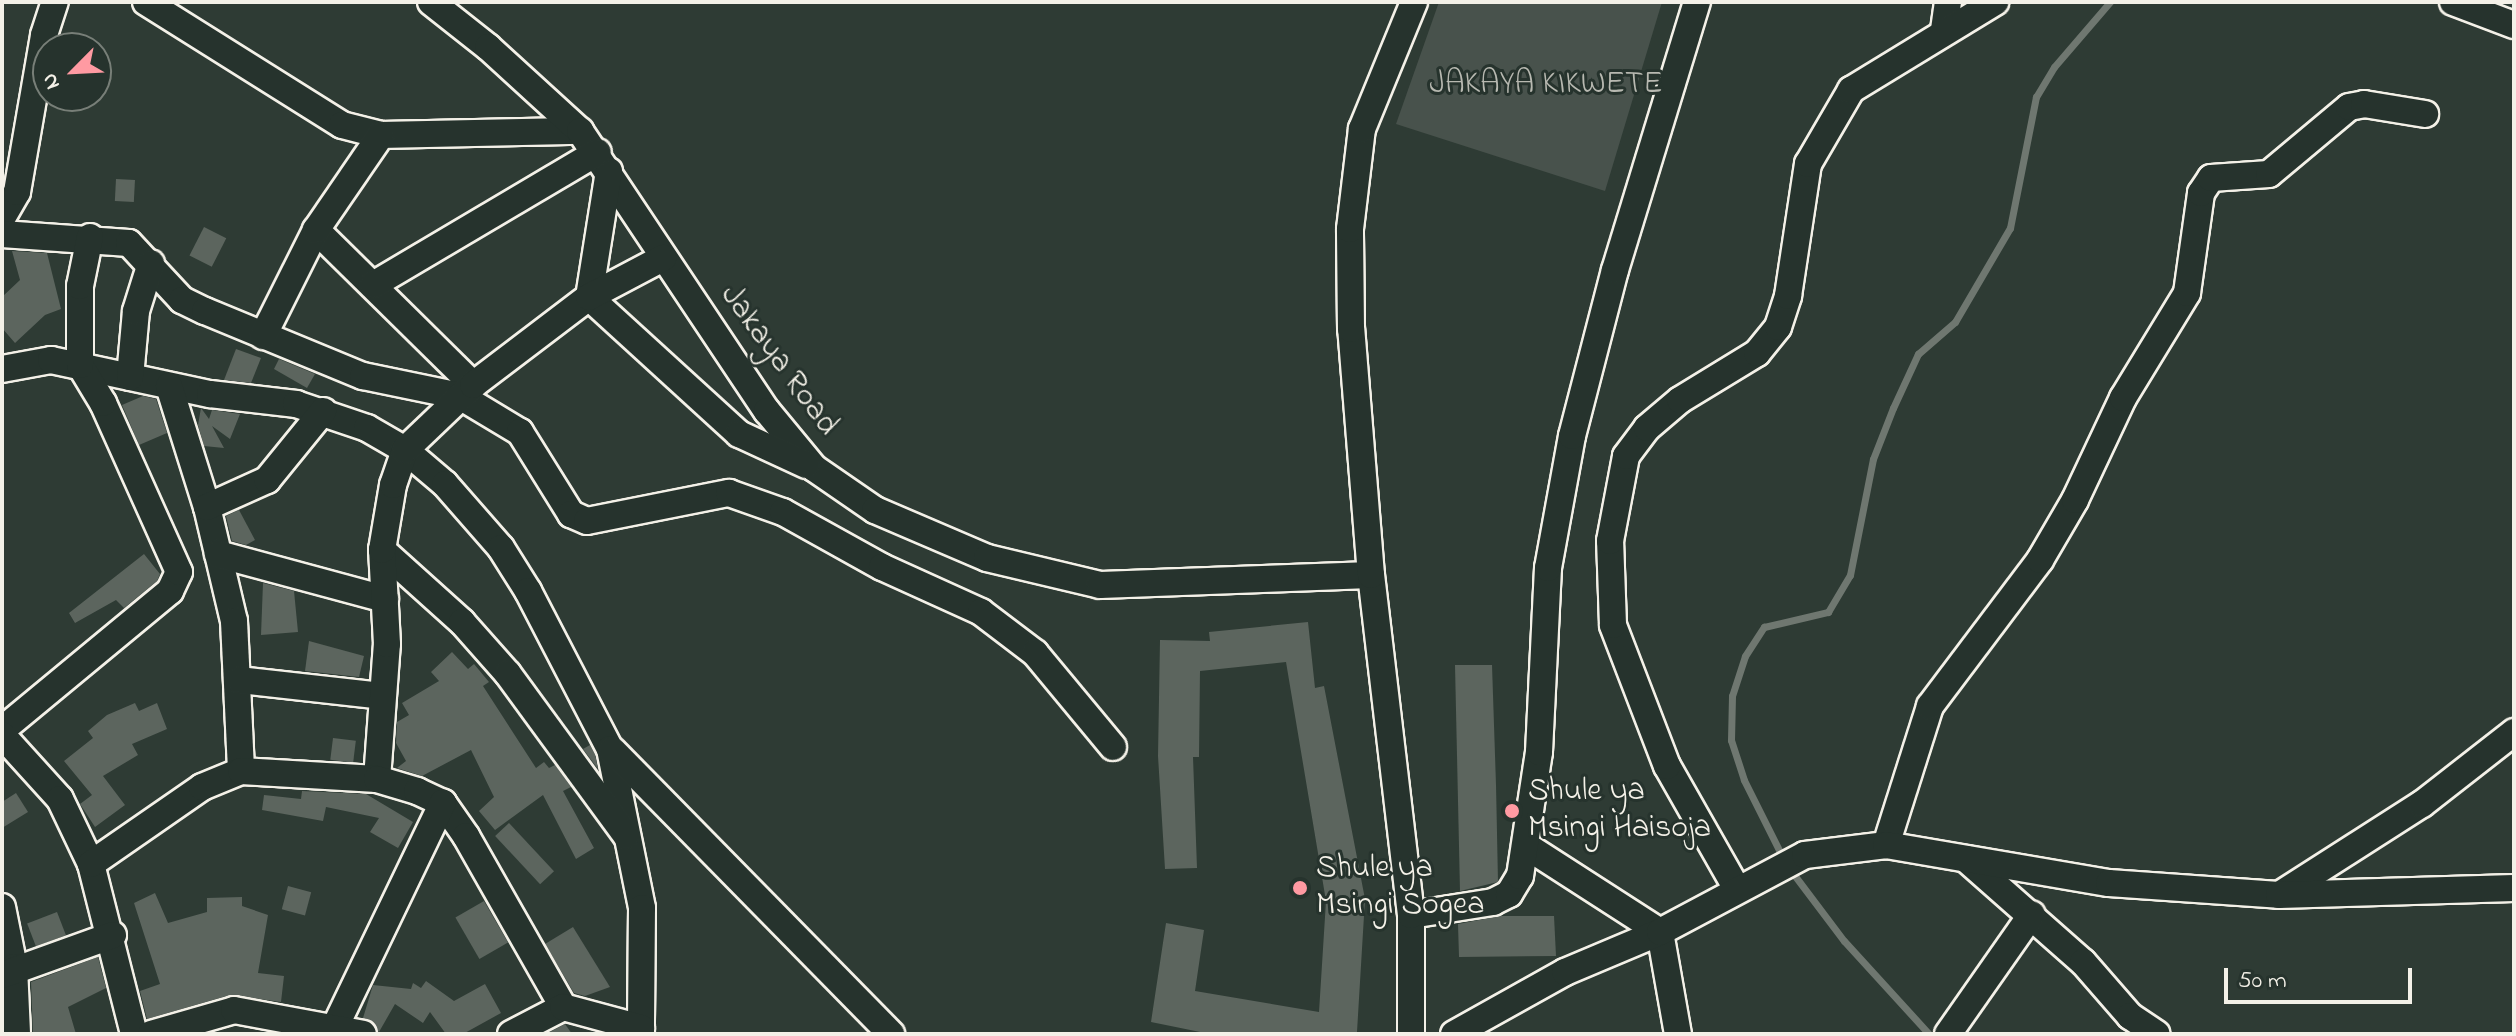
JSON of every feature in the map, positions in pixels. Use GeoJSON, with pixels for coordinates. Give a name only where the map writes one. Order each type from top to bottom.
{"type":"FeatureCollection","features":[{"type":"Feature","properties":{"kind":"street"},"geometry":{"type":"LineString","coordinates":[[2,218],[17,192],[44,35],[55,2]]}},
{"type":"Feature","properties":{"kind":"street"},"geometry":{"type":"LineString","coordinates":[[146,2],[256,66],[302,103],[342,125],[381,135],[540,136],[580,131]]}},
{"type":"Feature","properties":{"kind":"street","name":"Jakaya Road"},"geometry":{"type":"LineString","coordinates":[[431,2],[488,47],[580,131],[767,411],[814,468],[875,510],[987,558],[1100,585],[1371,575]]}},
{"type":"Feature","properties":{"kind":"street"},"geometry":{"type":"LineString","coordinates":[[1411,1034],[1411,915],[1371,575],[1351,329],[1350,229],[1362,129],[1414,2]]}},
{"type":"Feature","properties":{"kind":"street"},"geometry":{"type":"LineString","coordinates":[[1411,915],[1466,908],[1509,894],[1528,847],[1539,752],[1548,568],[1572,436],[1615,270],[1678,76],[1697,2]]}},
{"type":"Feature","properties":{"kind":"street"},"geometry":{"type":"LineString","coordinates":[[1944,30],[1948,2]]}},
{"type":"Feature","properties":{"kind":"street"},"geometry":{"type":"LineString","coordinates":[[1737,889],[1667,766],[1613,625],[1610,541],[1626,456],[1647,428],[1721,372],[1757,353],[1778,327],[1788,296],[1808,164],[1851,90],[1944,30],[1995,2]]}},
{"type":"Feature","properties":{"kind":"street"},"geometry":{"type":"LineString","coordinates":[[2453,2],[2514,25]]}},
{"type":"Feature","properties":{"kind":"street"},"geometry":{"type":"LineString","coordinates":[[1886,845],[1930,706],[2040,560],[2075,500],[2123,398],[2187,293],[2201,193],[2211,178],[2269,174],[2349,107],[2364,104],[2425,114]]}},
{"type":"Feature","properties":{"kind":"street"},"geometry":{"type":"LineString","coordinates":[[263,336],[316,230],[381,135]]}},
{"type":"Feature","properties":{"kind":"street"},"geometry":{"type":"LineString","coordinates":[[373,285],[603,162]]}},
{"type":"Feature","properties":{"kind":"street"},"geometry":{"type":"LineString","coordinates":[[589,297],[603,162]]}},
{"type":"Feature","properties":{"kind":"street"},"geometry":{"type":"LineString","coordinates":[[17,192],[43,237]]}},
{"type":"Feature","properties":{"kind":"street"},"geometry":{"type":"LineString","coordinates":[[316,230],[373,285],[466,390],[520,432],[571,514],[587,521],[729,493],[783,512],[882,567],[981,612],[1035,653],[1113,747]]}},
{"type":"Feature","properties":{"kind":"street"},"geometry":{"type":"LineString","coordinates":[[2,234],[90,237],[129,243],[151,263],[182,300],[263,336],[363,376],[466,390]]}},
{"type":"Feature","properties":{"kind":"street"},"geometry":{"type":"LineString","coordinates":[[90,237],[80,286],[80,365],[103,403],[179,572],[170,591],[2,732],[60,799],[91,864],[113,935],[134,1034]]}},
{"type":"Feature","properties":{"kind":"street"},"geometry":{"type":"LineString","coordinates":[[377,779],[385,599],[382,550],[393,485],[405,450],[466,390],[589,297],[663,258]]}},
{"type":"Feature","properties":{"kind":"street"},"geometry":{"type":"LineString","coordinates":[[130,377],[136,311],[151,263]]}},
{"type":"Feature","properties":{"kind":"street"},"geometry":{"type":"LineString","coordinates":[[589,297],[739,434],[814,468]]}},
{"type":"Feature","properties":{"kind":"street"},"geometry":{"type":"LineString","coordinates":[[2,369],[51,360],[169,386],[323,411],[405,450],[445,484],[501,548],[544,618],[610,749],[633,846],[645,962],[641,1031],[563,1007],[443,803],[377,779],[241,771],[190,795],[91,864]]}},
{"type":"Feature","properties":{"kind":"street"},"geometry":{"type":"LineString","coordinates":[[169,386],[207,507],[218,554],[240,680],[241,771]]}},
{"type":"Feature","properties":{"kind":"street"},"geometry":{"type":"LineString","coordinates":[[207,507],[267,480],[323,411]]}},
{"type":"Feature","properties":{"kind":"street"},"geometry":{"type":"LineString","coordinates":[[382,550],[462,622],[508,674],[633,846]]}},
{"type":"Feature","properties":{"kind":"street"},"geometry":{"type":"LineString","coordinates":[[218,554],[385,599]]}},
{"type":"Feature","properties":{"kind":"street"},"geometry":{"type":"LineString","coordinates":[[240,680],[382,696]]}},
{"type":"Feature","properties":{"kind":"street"},"geometry":{"type":"LineString","coordinates":[[2279,895],[2422,804],[2514,732]]}},
{"type":"Feature","properties":{"kind":"street"},"geometry":{"type":"LineString","coordinates":[[610,749],[891,1034]]}},
{"type":"Feature","properties":{"kind":"street"},"geometry":{"type":"LineString","coordinates":[[335,1027],[443,803]]}},
{"type":"Feature","properties":{"kind":"street"},"geometry":{"type":"LineString","coordinates":[[1454,1034],[1565,972],[1660,932],[1805,855],[1886,845],[2109,883],[2279,895],[2514,888]]}},
{"type":"Feature","properties":{"kind":"street"},"geometry":{"type":"LineString","coordinates":[[1528,847],[1660,932],[1678,1034]]}},
{"type":"Feature","properties":{"kind":"street"},"geometry":{"type":"LineString","coordinates":[[1965,859],[2032,914],[2130,1016],[2157,1034]]}},
{"type":"Feature","properties":{"kind":"street"},"geometry":{"type":"LineString","coordinates":[[2,907],[17,1034]]}},
{"type":"Feature","properties":{"kind":"street"},"geometry":{"type":"LineString","coordinates":[[1948,1034],[2032,914]]}},
{"type":"Feature","properties":{"kind":"street"},"geometry":{"type":"LineString","coordinates":[[8,971],[113,935]]}},
{"type":"Feature","properties":{"kind":"street"},"geometry":{"type":"LineString","coordinates":[[511,1034],[563,1007]]}},
{"type":"Feature","properties":{"kind":"street"},"geometry":{"type":"LineString","coordinates":[[151,1034],[234,1010],[363,1034]]}},
{"type":"Feature","properties":{"kind":"green space","name":"JAKAYA KIKWETE"},"geometry":{"type":"Polygon","coordinates":[[[1439,2],[1662,2],[1605,191],[1396,124],[1439,2]]]}},
{"type":"Feature","properties":{"kind":"building"},"geometry":{"type":"Polygon","coordinates":[[[116,179],[135,180],[134,202],[115,201],[116,179]]]}},
{"type":"Feature","properties":{"kind":"building"},"geometry":{"type":"Polygon","coordinates":[[[204,227],[226,238],[212,267],[189,256],[204,227]]]}},
{"type":"Feature","properties":{"kind":"building"},"geometry":{"type":"Polygon","coordinates":[[[12,251],[47,253],[61,309],[45,315],[15,343],[2,328],[2,297],[20,280],[12,251]]]}},
{"type":"Feature","properties":{"kind":"building"},"geometry":{"type":"Polygon","coordinates":[[[236,349],[261,358],[251,383],[224,380],[236,349]]]}},
{"type":"Feature","properties":{"kind":"building"},"geometry":{"type":"Polygon","coordinates":[[[279,359],[315,374],[307,388],[274,369],[279,359]]]}},
{"type":"Feature","properties":{"kind":"building"},"geometry":{"type":"Polygon","coordinates":[[[143,396],[156,399],[167,433],[139,445],[122,405],[143,396]]]}},
{"type":"Feature","properties":{"kind":"building"},"geometry":{"type":"Polygon","coordinates":[[[201,408],[209,419],[212,410],[240,414],[230,439],[212,426],[224,448],[204,446],[198,425],[201,408]]]}},
{"type":"Feature","properties":{"kind":"building"},"geometry":{"type":"Polygon","coordinates":[[[239,510],[255,540],[246,545],[232,541],[226,516],[239,510]]]}},
{"type":"Feature","properties":{"kind":"building"},"geometry":{"type":"Polygon","coordinates":[[[144,554],[160,574],[157,581],[124,608],[116,600],[75,623],[69,613],[144,554]]]}},
{"type":"Feature","properties":{"kind":"building"},"geometry":{"type":"Polygon","coordinates":[[[263,583],[294,591],[298,632],[261,635],[263,583]]]}},
{"type":"Feature","properties":{"kind":"building"},"geometry":{"type":"Polygon","coordinates":[[[1308,622],[1315,688],[1324,686],[1365,899],[1357,1032],[1210,1034],[1151,1022],[1166,923],[1204,930],[1195,991],[1319,1012],[1326,901],[1286,662],[1200,671],[1199,757],[1193,757],[1197,868],[1165,869],[1158,756],[1160,640],[1210,641],[1209,632],[1308,622]]]}},
{"type":"Feature","properties":{"kind":"building"},"geometry":{"type":"Polygon","coordinates":[[[309,641],[364,656],[359,677],[305,671],[309,641]]]}},
{"type":"Feature","properties":{"kind":"building"},"geometry":{"type":"Polygon","coordinates":[[[452,652],[468,669],[474,664],[489,682],[483,686],[536,768],[544,762],[549,768],[555,765],[571,787],[563,791],[594,848],[576,859],[543,795],[495,830],[479,811],[494,797],[471,750],[422,776],[397,768],[406,761],[396,743],[397,722],[409,715],[402,703],[439,681],[431,672],[452,652]]]}},
{"type":"Feature","properties":{"kind":"building"},"geometry":{"type":"Polygon","coordinates":[[[1455,665],[1492,665],[1496,785],[1498,882],[1460,891],[1455,665]]]}},
{"type":"Feature","properties":{"kind":"building"},"geometry":{"type":"Polygon","coordinates":[[[135,703],[139,711],[157,703],[167,729],[132,744],[138,755],[103,776],[125,805],[95,827],[80,804],[92,795],[64,761],[93,738],[88,731],[107,715],[135,703]]]}},
{"type":"Feature","properties":{"kind":"building"},"geometry":{"type":"Polygon","coordinates":[[[333,738],[356,741],[353,763],[330,760],[333,738]]]}},
{"type":"Feature","properties":{"kind":"building"},"geometry":{"type":"Polygon","coordinates":[[[590,745],[595,754],[598,769],[583,749],[590,745]]]}},
{"type":"Feature","properties":{"kind":"building"},"geometry":{"type":"Polygon","coordinates":[[[302,791],[366,794],[413,822],[398,848],[370,832],[379,818],[326,807],[323,821],[262,810],[264,795],[301,799],[302,791]]]}},
{"type":"Feature","properties":{"kind":"building"},"geometry":{"type":"Polygon","coordinates":[[[16,793],[28,812],[2,828],[2,802],[16,793]]]}},
{"type":"Feature","properties":{"kind":"building"},"geometry":{"type":"Polygon","coordinates":[[[509,823],[554,871],[540,884],[495,836],[509,823]]]}},
{"type":"Feature","properties":{"kind":"building"},"geometry":{"type":"Polygon","coordinates":[[[288,886],[311,892],[305,915],[282,909],[288,886]]]}},
{"type":"Feature","properties":{"kind":"building"},"geometry":{"type":"Polygon","coordinates":[[[155,893],[168,923],[207,912],[207,898],[242,897],[242,906],[268,915],[258,973],[284,976],[281,1002],[230,995],[147,1019],[140,991],[160,984],[134,903],[155,893]]]}},
{"type":"Feature","properties":{"kind":"building"},"geometry":{"type":"Polygon","coordinates":[[[484,901],[508,943],[479,959],[455,918],[484,901]]]}},
{"type":"Feature","properties":{"kind":"building"},"geometry":{"type":"Polygon","coordinates":[[[57,912],[66,935],[36,947],[27,923],[57,912]]]}},
{"type":"Feature","properties":{"kind":"building"},"geometry":{"type":"Polygon","coordinates":[[[1500,916],[1554,916],[1556,956],[1459,957],[1458,924],[1500,916]]]}},
{"type":"Feature","properties":{"kind":"building"},"geometry":{"type":"Polygon","coordinates":[[[573,927],[610,987],[585,996],[574,993],[545,944],[573,927]]]}},
{"type":"Feature","properties":{"kind":"building"},"geometry":{"type":"Polygon","coordinates":[[[98,957],[106,988],[68,1007],[76,1034],[33,1033],[31,982],[98,957]]]}},
{"type":"Feature","properties":{"kind":"building"},"geometry":{"type":"Polygon","coordinates":[[[426,981],[454,1001],[485,984],[501,1013],[463,1034],[446,1034],[430,1012],[423,1023],[395,1004],[379,1032],[363,1018],[373,985],[411,989],[413,983],[421,988],[426,981]]]}},
{"type":"Feature","properties":{"kind":"building"},"geometry":{"type":"Polygon","coordinates":[[[565,1024],[572,1034],[551,1034],[550,1032],[565,1024]]]}},
{"type":"Feature","properties":{"kind":"waterway"},"geometry":{"type":"LineString","coordinates":[[1929,1034],[1844,941],[1786,864],[1744,780],[1731,740],[1732,696],[1745,656],[1764,627],[1828,612],[1850,575],[1873,459],[1893,408],[1918,354],[1955,322],[2010,228],[2036,97],[2054,67],[2110,2]]}},
{"type":"Feature","properties":{"kind":"place","name":"Shule ya Msingi Haisoja"},"geometry":{"type":"Point","coordinates":[1512,811]}},
{"type":"Feature","properties":{"kind":"place","name":"Shule ya Msingi Sogea"},"geometry":{"type":"Point","coordinates":[1300,888]}}]}
